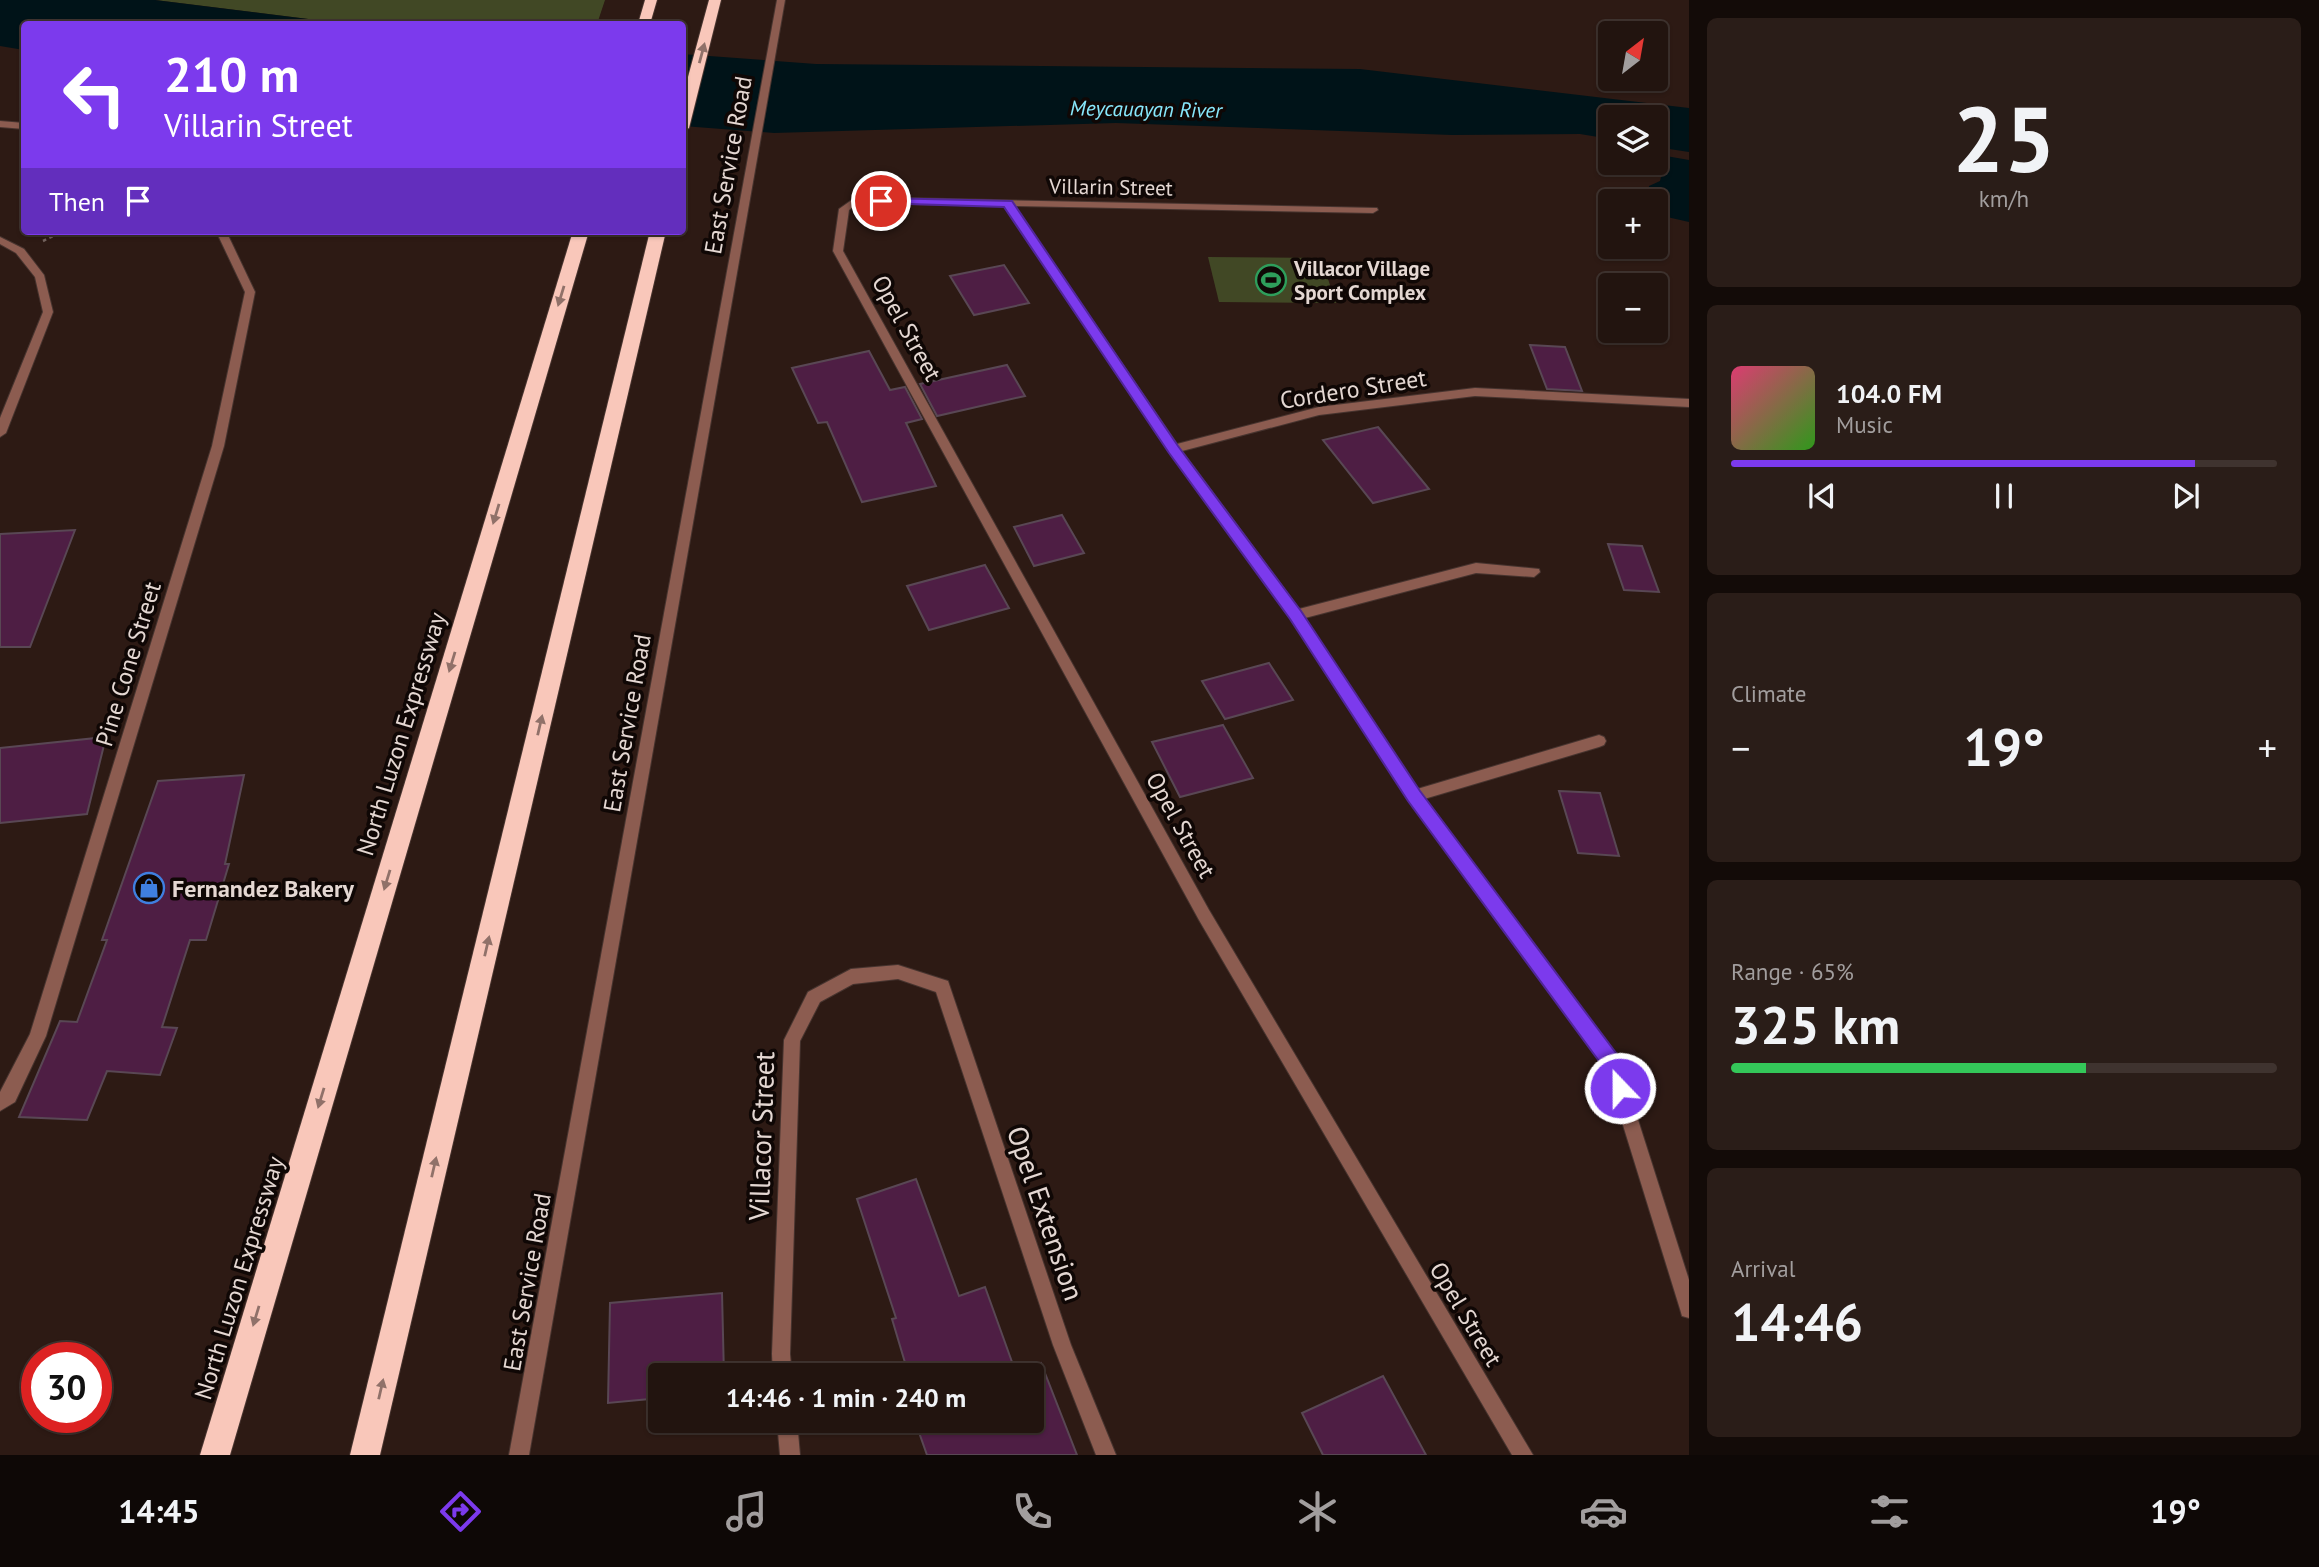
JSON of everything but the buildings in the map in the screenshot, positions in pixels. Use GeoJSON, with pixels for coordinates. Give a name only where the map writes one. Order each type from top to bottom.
{"type":"FeatureCollection","features":[{"type":"Feature","properties":{"kind":"highway"},"geometry":{"type":"LineString","coordinates":[[645,21],[652,0]]}},
{"type":"Feature","properties":{"kind":"highway"},"geometry":{"type":"LineString","coordinates":[[686,113],[715,0]]}},
{"type":"Feature","properties":{"kind":"highway","name":"North Luzon Expressway"},"geometry":{"type":"LineString","coordinates":[[215,1455],[580,235]]}},
{"type":"Feature","properties":{"kind":"highway"},"geometry":{"type":"LineString","coordinates":[[365,1455],[656,235]]}},
{"type":"Feature","properties":{"kind":"street","name":"East Service Road"},"geometry":{"type":"LineString","coordinates":[[519,1455],[780,0]]}},
{"type":"Feature","properties":{"kind":"street"},"geometry":{"type":"LineString","coordinates":[[0,124],[21,126]]}},
{"type":"Feature","properties":{"kind":"street","name":"Villarin Street"},"geometry":{"type":"LineString","coordinates":[[849,204],[856,200],[1373,210]]}},
{"type":"Feature","properties":{"kind":"street","name":"Opel Street"},"geometry":{"type":"LineString","coordinates":[[849,204],[844,209],[838,251],[1204,915],[1523,1455]]}},
{"type":"Feature","properties":{"kind":"street"},"geometry":{"type":"LineString","coordinates":[[1008,204],[1174,449],[1296,615],[1414,796],[1612,1063],[1689,1309]]}},
{"type":"Feature","properties":{"kind":"street","name":"Pine Cone Street"},"geometry":{"type":"LineString","coordinates":[[0,1103],[9,1096],[38,1037],[218,446],[250,292],[222,235]]}},
{"type":"Feature","properties":{"kind":"street"},"geometry":{"type":"LineString","coordinates":[[0,240],[20,251],[40,277],[48,312],[0,433]]}},
{"type":"Feature","properties":{"kind":"street","name":"Cordero Street"},"geometry":{"type":"LineString","coordinates":[[1174,449],[1319,411],[1475,393],[1689,403]]}},
{"type":"Feature","properties":{"kind":"street"},"geometry":{"type":"LineString","coordinates":[[1296,615],[1476,568],[1534,572]]}},
{"type":"Feature","properties":{"kind":"street"},"geometry":{"type":"LineString","coordinates":[[1414,796],[1599,741]]}},
{"type":"Feature","properties":{"kind":"street","name":"Villacor Street"},"geometry":{"type":"LineString","coordinates":[[782,1363],[792,1040],[814,997],[851,977],[898,972],[942,986]]}},
{"type":"Feature","properties":{"kind":"street","name":"Opel Extension"},"geometry":{"type":"LineString","coordinates":[[942,986],[1062,1345],[1106,1455]]}},
{"type":"Feature","properties":{"kind":"street"},"geometry":{"type":"LineString","coordinates":[[788,1433],[790,1455]]}},
{"type":"Feature","properties":{"kind":"green space"},"geometry":{"type":"Polygon","coordinates":[[[155,0],[605,0],[598,21],[324,21],[155,0]]]}},
{"type":"Feature","properties":{"kind":"green space","name":"Villacor Village Sport Complex"},"geometry":{"type":"Polygon","coordinates":[[[1208,257],[1321,258],[1336,303],[1219,302],[1208,257]]]}},
{"type":"Feature","properties":{"kind":"water"},"geometry":{"type":"Polygon","coordinates":[[[0,0],[155,0],[324,21],[21,21],[21,50],[0,46],[0,0]]]}},
{"type":"Feature","properties":{"kind":"water","name":"Meycauayan River"},"geometry":{"type":"Polygon","coordinates":[[[686,54],[816,64],[1360,69],[1664,105],[1598,105],[1598,137],[1580,134],[1452,135],[1116,123],[774,133],[686,126],[686,54]]]}},
{"type":"Feature","properties":{"kind":"water"},"geometry":{"type":"Polygon","coordinates":[[[1668,106],[1689,108],[1689,152],[1668,149],[1668,106]]]}},
{"type":"Feature","properties":{"kind":"water"},"geometry":{"type":"Polygon","coordinates":[[[1668,156],[1689,160],[1689,222],[1668,217],[1668,189],[1649,189],[1649,186],[1660,181],[1661,175],[1668,175],[1668,156]]]}},
{"type":"Feature","properties":{"kind":"place","name":"Villacor Village Sport Complex"},"geometry":{"type":"Point","coordinates":[1271,280]}},
{"type":"Feature","properties":{"kind":"place","name":"Fernandez Bakery"},"geometry":{"type":"Point","coordinates":[149,888]}},
{"type":"Feature","properties":{"kind":"route"},"geometry":{"type":"LineString","coordinates":[[881,201],[1008,204],[1174,449],[1296,615],[1414,796],[1612,1063],[1620,1088]]}}]}
